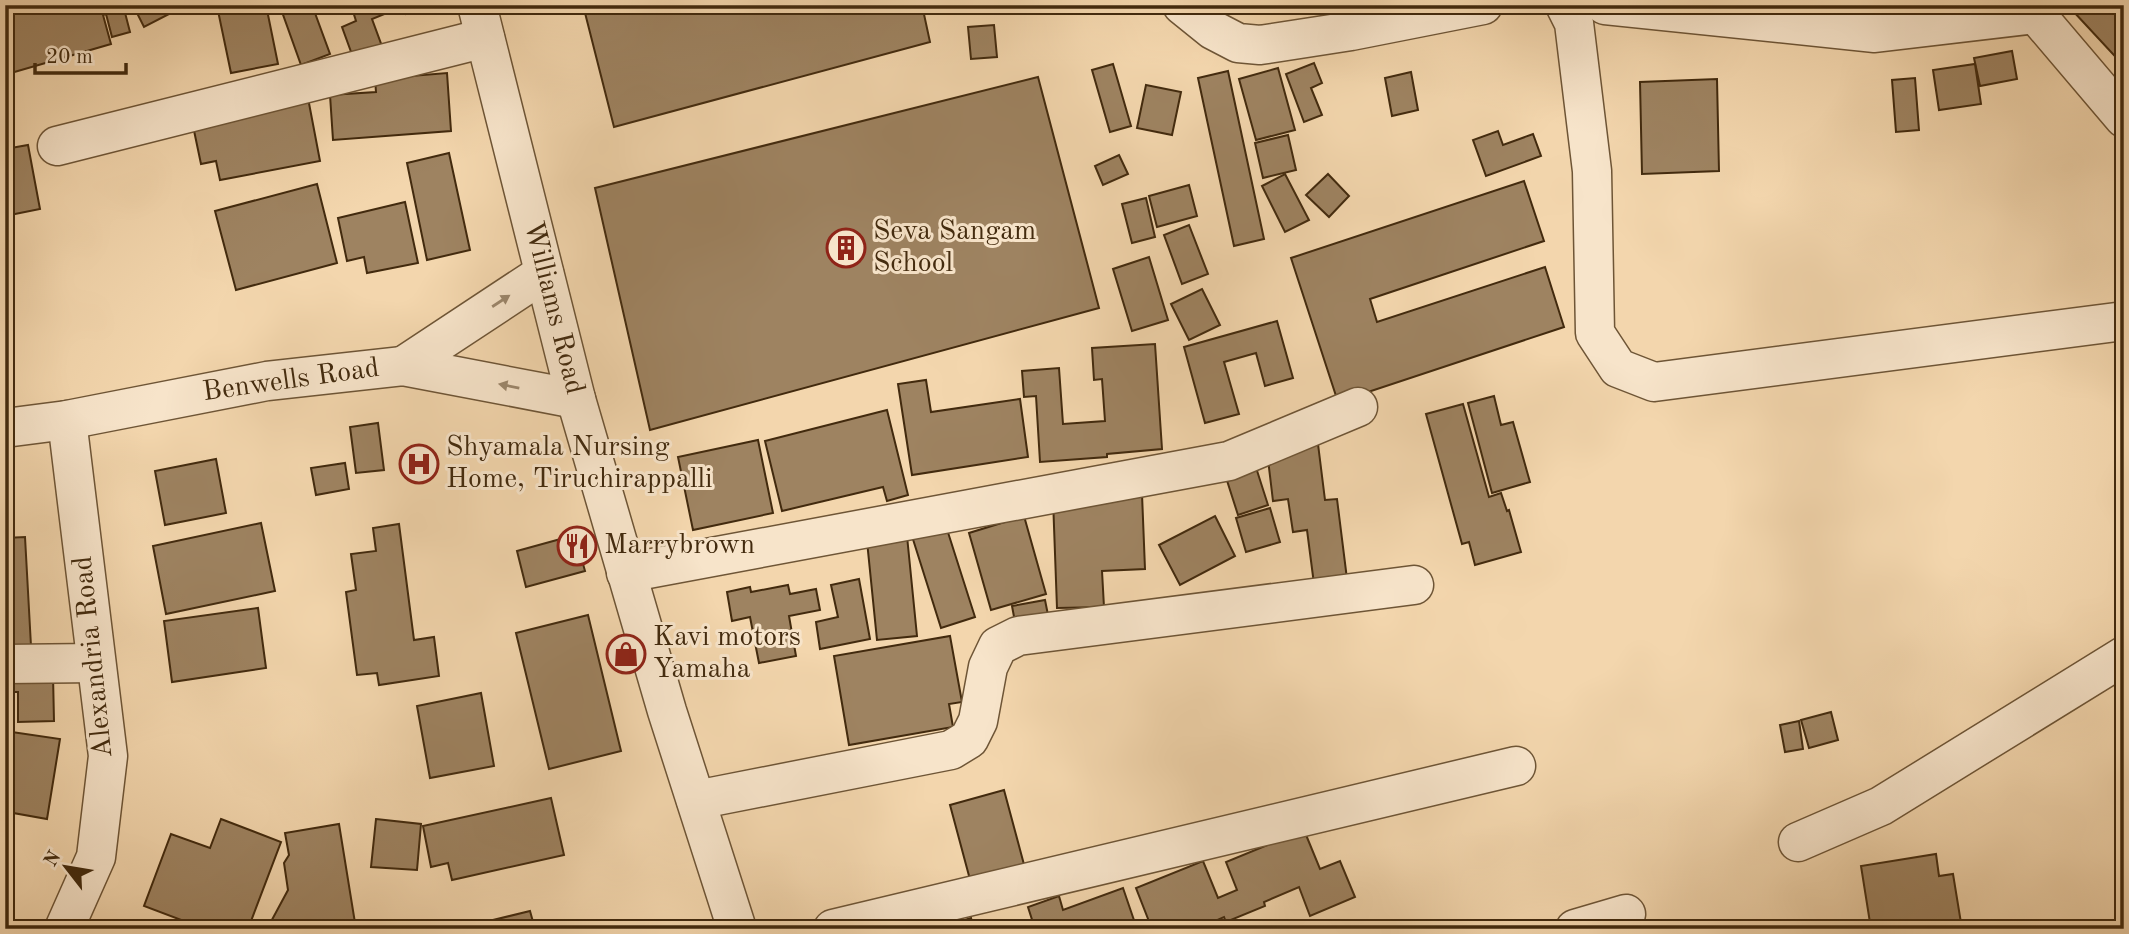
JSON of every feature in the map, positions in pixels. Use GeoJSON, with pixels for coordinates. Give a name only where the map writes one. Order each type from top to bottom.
{"type":"FeatureCollection","features":[{"type":"Feature","properties":{"kind":"street"},"geometry":{"type":"LineString","coordinates":[[1182,5],[1213,30],[1238,43],[1260,45],[1351,31],[1483,5]]}},
{"type":"Feature","properties":{"kind":"street"},"geometry":{"type":"LineString","coordinates":[[1565,5],[1574,23],[1592,171],[1595,333],[1618,368],[1654,382],[2124,321]]}},
{"type":"Feature","properties":{"kind":"street"},"geometry":{"type":"LineString","coordinates":[[1605,5],[1875,33],[2032,10],[2124,118]]}},
{"type":"Feature","properties":{"kind":"street"},"geometry":{"type":"LineString","coordinates":[[57,146],[481,22]]}},
{"type":"Feature","properties":{"kind":"street","name":"Williams Road"},"geometry":{"type":"LineString","coordinates":[[481,22],[576,399],[626,573],[737,929]]}},
{"type":"Feature","properties":{"kind":"street"},"geometry":{"type":"LineString","coordinates":[[403,366],[544,273]]}},
{"type":"Feature","properties":{"kind":"street","name":"Benwells Road"},"geometry":{"type":"LineString","coordinates":[[5,428],[67,421],[267,381],[403,366],[576,399]]}},
{"type":"Feature","properties":{"kind":"street"},"geometry":{"type":"LineString","coordinates":[[626,573],[1229,461],[1358,407]]}},
{"type":"Feature","properties":{"kind":"street","name":"Alexandria Road"},"geometry":{"type":"LineString","coordinates":[[64,929],[96,857],[108,756],[67,421]]}},
{"type":"Feature","properties":{"kind":"street"},"geometry":{"type":"LineString","coordinates":[[696,800],[951,750],[969,739],[978,722],[988,667],[998,646],[1018,636],[1414,584]]}},
{"type":"Feature","properties":{"kind":"street"},"geometry":{"type":"LineString","coordinates":[[1798,842],[1881,806],[2124,656]]}},
{"type":"Feature","properties":{"kind":"street"},"geometry":{"type":"LineString","coordinates":[[5,664],[96,663]]}},
{"type":"Feature","properties":{"kind":"street"},"geometry":{"type":"LineString","coordinates":[[832,929],[1516,766]]}},
{"type":"Feature","properties":{"kind":"street"},"geometry":{"type":"LineString","coordinates":[[1584,927],[1626,914]]}},
{"type":"Feature","properties":{"kind":"building"},"geometry":{"type":"Polygon","coordinates":[[[5,5],[123,5],[130,32],[112,37],[106,14],[103,15],[111,44],[11,73],[5,51],[5,5]]]}},
{"type":"Feature","properties":{"kind":"building"},"geometry":{"type":"Polygon","coordinates":[[[133,5],[168,5],[171,13],[144,27],[133,5]]]}},
{"type":"Feature","properties":{"kind":"building"},"geometry":{"type":"Polygon","coordinates":[[[266,5],[278,64],[231,73],[217,6],[266,5]]]}},
{"type":"Feature","properties":{"kind":"building"},"geometry":{"type":"Polygon","coordinates":[[[292,5],[312,5],[330,54],[301,65],[281,9],[292,5]]]}},
{"type":"Feature","properties":{"kind":"building"},"geometry":{"type":"Polygon","coordinates":[[[351,5],[390,5],[392,11],[372,19],[383,49],[354,60],[342,27],[356,21],[351,5]]]}},
{"type":"Feature","properties":{"kind":"building"},"geometry":{"type":"Polygon","coordinates":[[[403,5],[428,5],[406,14],[403,5]]]}},
{"type":"Feature","properties":{"kind":"building"},"geometry":{"type":"Polygon","coordinates":[[[583,5],[922,5],[930,42],[614,127],[583,5]]]}},
{"type":"Feature","properties":{"kind":"building"},"geometry":{"type":"Polygon","coordinates":[[[1819,5],[1856,5],[1849,24],[1816,11],[1819,5]]]}},
{"type":"Feature","properties":{"kind":"building"},"geometry":{"type":"Polygon","coordinates":[[[1923,5],[1916,15],[1890,7],[1923,5]]]}},
{"type":"Feature","properties":{"kind":"building"},"geometry":{"type":"Polygon","coordinates":[[[2080,5],[2124,5],[2124,66],[2073,11],[2080,5]]]}},
{"type":"Feature","properties":{"kind":"building"},"geometry":{"type":"Polygon","coordinates":[[[994,25],[997,57],[971,59],[968,27],[994,25]]]}},
{"type":"Feature","properties":{"kind":"building"},"geometry":{"type":"Polygon","coordinates":[[[2012,51],[2017,79],[1980,86],[1974,58],[2012,51]]]}},
{"type":"Feature","properties":{"kind":"building"},"geometry":{"type":"Polygon","coordinates":[[[1314,63],[1322,83],[1311,88],[1322,115],[1304,122],[1286,74],[1314,63]]]}},
{"type":"Feature","properties":{"kind":"building"},"geometry":{"type":"Polygon","coordinates":[[[1113,64],[1131,126],[1110,132],[1092,70],[1113,64]]]}},
{"type":"Feature","properties":{"kind":"building"},"geometry":{"type":"Polygon","coordinates":[[[1975,64],[1981,104],[1939,110],[1933,70],[1975,64]]]}},
{"type":"Feature","properties":{"kind":"building"},"geometry":{"type":"Polygon","coordinates":[[[1278,68],[1295,130],[1256,140],[1239,79],[1278,68]]]}},
{"type":"Feature","properties":{"kind":"building"},"geometry":{"type":"Polygon","coordinates":[[[1228,71],[1264,239],[1234,246],[1198,78],[1228,71]]]}},
{"type":"Feature","properties":{"kind":"building"},"geometry":{"type":"Polygon","coordinates":[[[1411,72],[1418,110],[1392,116],[1385,78],[1411,72]]]}},
{"type":"Feature","properties":{"kind":"building"},"geometry":{"type":"Polygon","coordinates":[[[447,73],[451,131],[333,140],[330,95],[376,92],[375,79],[447,73]]]}},
{"type":"Feature","properties":{"kind":"building","name":"Seva Sangam School"},"geometry":{"type":"Polygon","coordinates":[[[1038,77],[1099,308],[650,430],[595,188],[1038,77]]]}},
{"type":"Feature","properties":{"kind":"building"},"geometry":{"type":"Polygon","coordinates":[[[1915,78],[1919,130],[1896,132],[1892,80],[1915,78]]]}},
{"type":"Feature","properties":{"kind":"building"},"geometry":{"type":"Polygon","coordinates":[[[1717,79],[1719,171],[1642,174],[1640,82],[1717,79]]]}},
{"type":"Feature","properties":{"kind":"building"},"geometry":{"type":"Polygon","coordinates":[[[1146,85],[1181,92],[1172,135],[1137,128],[1146,85]]]}},
{"type":"Feature","properties":{"kind":"building"},"geometry":{"type":"Polygon","coordinates":[[[308,98],[320,161],[220,180],[216,161],[201,164],[192,121],[308,98]]]}},
{"type":"Feature","properties":{"kind":"building"},"geometry":{"type":"Polygon","coordinates":[[[1498,131],[1503,145],[1533,134],[1541,156],[1486,176],[1473,140],[1498,131]]]}},
{"type":"Feature","properties":{"kind":"building"},"geometry":{"type":"Polygon","coordinates":[[[1288,135],[1296,170],[1263,178],[1255,143],[1288,135]]]}},
{"type":"Feature","properties":{"kind":"building"},"geometry":{"type":"Polygon","coordinates":[[[28,145],[40,209],[5,216],[5,149],[28,145]]]}},
{"type":"Feature","properties":{"kind":"building"},"geometry":{"type":"Polygon","coordinates":[[[449,153],[470,250],[427,260],[407,163],[449,153]]]}},
{"type":"Feature","properties":{"kind":"building"},"geometry":{"type":"Polygon","coordinates":[[[1119,155],[1128,174],[1103,185],[1095,166],[1119,155]]]}},
{"type":"Feature","properties":{"kind":"building"},"geometry":{"type":"Polygon","coordinates":[[[1285,174],[1309,220],[1285,232],[1262,186],[1285,174]]]}},
{"type":"Feature","properties":{"kind":"building"},"geometry":{"type":"Polygon","coordinates":[[[1328,174],[1349,196],[1329,217],[1306,195],[1328,174]]]}},
{"type":"Feature","properties":{"kind":"building"},"geometry":{"type":"Polygon","coordinates":[[[1524,181],[1544,241],[1370,299],[1377,322],[1545,267],[1564,327],[1338,402],[1291,258],[1524,181]]]}},
{"type":"Feature","properties":{"kind":"building"},"geometry":{"type":"Polygon","coordinates":[[[317,184],[337,263],[236,290],[215,211],[317,184]]]}},
{"type":"Feature","properties":{"kind":"building"},"geometry":{"type":"Polygon","coordinates":[[[1189,185],[1197,216],[1157,227],[1149,196],[1189,185]]]}},
{"type":"Feature","properties":{"kind":"building"},"geometry":{"type":"Polygon","coordinates":[[[1146,198],[1155,237],[1132,243],[1122,204],[1146,198]]]}},
{"type":"Feature","properties":{"kind":"building"},"geometry":{"type":"Polygon","coordinates":[[[405,202],[418,263],[367,273],[364,257],[347,261],[338,218],[405,202]]]}},
{"type":"Feature","properties":{"kind":"building"},"geometry":{"type":"Polygon","coordinates":[[[1189,225],[1208,274],[1182,284],[1164,235],[1189,225]]]}},
{"type":"Feature","properties":{"kind":"building"},"geometry":{"type":"Polygon","coordinates":[[[1149,257],[1168,320],[1132,331],[1113,269],[1149,257]]]}},
{"type":"Feature","properties":{"kind":"building"},"geometry":{"type":"Polygon","coordinates":[[[1202,289],[1220,325],[1189,340],[1171,304],[1202,289]]]}},
{"type":"Feature","properties":{"kind":"building"},"geometry":{"type":"Polygon","coordinates":[[[1277,321],[1293,378],[1265,386],[1256,353],[1224,362],[1239,414],[1205,423],[1184,347],[1277,321]]]}},
{"type":"Feature","properties":{"kind":"building"},"geometry":{"type":"Polygon","coordinates":[[[1155,344],[1162,449],[1107,454],[1107,457],[1040,462],[1036,396],[1024,397],[1022,371],[1059,368],[1063,424],[1105,421],[1102,379],[1094,380],[1092,348],[1155,344]]]}},
{"type":"Feature","properties":{"kind":"building"},"geometry":{"type":"Polygon","coordinates":[[[926,380],[931,412],[1020,399],[1028,457],[912,475],[898,384],[926,380]]]}},
{"type":"Feature","properties":{"kind":"building"},"geometry":{"type":"Polygon","coordinates":[[[1494,396],[1501,425],[1513,422],[1530,482],[1492,493],[1468,403],[1494,396]]]}},
{"type":"Feature","properties":{"kind":"building"},"geometry":{"type":"Polygon","coordinates":[[[1463,404],[1489,497],[1501,493],[1507,511],[1509,510],[1521,552],[1475,565],[1469,542],[1462,544],[1426,414],[1463,404]]]}},
{"type":"Feature","properties":{"kind":"building"},"geometry":{"type":"Polygon","coordinates":[[[887,410],[908,495],[887,501],[883,487],[782,511],[765,441],[887,410]]]}},
{"type":"Feature","properties":{"kind":"building"},"geometry":{"type":"Polygon","coordinates":[[[378,423],[384,470],[356,473],[350,427],[378,423]]]}},
{"type":"Feature","properties":{"kind":"building"},"geometry":{"type":"Polygon","coordinates":[[[758,440],[773,513],[693,530],[678,457],[758,440]]]}},
{"type":"Feature","properties":{"kind":"building"},"geometry":{"type":"Polygon","coordinates":[[[1318,444],[1325,500],[1337,499],[1347,579],[1314,584],[1307,530],[1293,532],[1288,499],[1273,501],[1267,451],[1318,444]]]}},
{"type":"Feature","properties":{"kind":"building"},"geometry":{"type":"Polygon","coordinates":[[[1252,455],[1268,505],[1238,515],[1222,465],[1252,455]]]}},
{"type":"Feature","properties":{"kind":"building"},"geometry":{"type":"Polygon","coordinates":[[[216,459],[226,513],[165,525],[155,471],[216,459]]]}},
{"type":"Feature","properties":{"kind":"building"},"geometry":{"type":"Polygon","coordinates":[[[345,463],[349,489],[316,495],[311,468],[345,463]]]}},
{"type":"Feature","properties":{"kind":"building"},"geometry":{"type":"Polygon","coordinates":[[[1142,494],[1145,569],[1102,571],[1104,607],[1057,608],[1053,499],[1142,494]]]}},
{"type":"Feature","properties":{"kind":"building"},"geometry":{"type":"Polygon","coordinates":[[[1270,508],[1280,542],[1246,552],[1236,518],[1270,508]]]}},
{"type":"Feature","properties":{"kind":"building"},"geometry":{"type":"Polygon","coordinates":[[[1024,516],[1046,594],[991,610],[969,533],[1024,516]]]}},
{"type":"Feature","properties":{"kind":"building"},"geometry":{"type":"Polygon","coordinates":[[[1215,516],[1235,556],[1180,585],[1159,545],[1215,516]]]}},
{"type":"Feature","properties":{"kind":"building"},"geometry":{"type":"Polygon","coordinates":[[[261,523],[275,591],[166,614],[153,546],[261,523]]]}},
{"type":"Feature","properties":{"kind":"building"},"geometry":{"type":"Polygon","coordinates":[[[945,523],[975,617],[941,628],[911,533],[945,523]]]}},
{"type":"Feature","properties":{"kind":"building"},"geometry":{"type":"Polygon","coordinates":[[[399,524],[414,640],[434,637],[439,676],[379,685],[377,673],[357,675],[346,592],[356,590],[351,554],[376,551],[373,528],[399,524]]]}},
{"type":"Feature","properties":{"kind":"building"},"geometry":{"type":"Polygon","coordinates":[[[575,535],[585,571],[526,587],[517,551],[575,535]]]}},
{"type":"Feature","properties":{"kind":"building"},"geometry":{"type":"Polygon","coordinates":[[[907,536],[917,636],[877,640],[867,541],[907,536]]]}},
{"type":"Feature","properties":{"kind":"building"},"geometry":{"type":"Polygon","coordinates":[[[25,537],[31,646],[5,647],[5,538],[25,537]]]}},
{"type":"Feature","properties":{"kind":"building"},"geometry":{"type":"Polygon","coordinates":[[[859,579],[870,639],[820,649],[816,622],[838,617],[831,585],[859,579]]]}},
{"type":"Feature","properties":{"kind":"building"},"geometry":{"type":"Polygon","coordinates":[[[788,585],[790,594],[816,589],[820,610],[789,616],[796,656],[759,663],[750,617],[732,621],[727,592],[750,587],[751,592],[788,585]]]}},
{"type":"Feature","properties":{"kind":"building"},"geometry":{"type":"Polygon","coordinates":[[[1045,600],[1048,615],[1015,622],[1012,606],[1045,600]]]}},
{"type":"Feature","properties":{"kind":"building"},"geometry":{"type":"Polygon","coordinates":[[[258,608],[266,668],[172,682],[164,621],[258,608]]]}},
{"type":"Feature","properties":{"kind":"building"},"geometry":{"type":"Polygon","coordinates":[[[588,615],[621,751],[549,769],[516,633],[588,615]]]}},
{"type":"Feature","properties":{"kind":"building"},"geometry":{"type":"Polygon","coordinates":[[[950,636],[962,702],[949,704],[953,727],[849,745],[834,656],[950,636]]]}},
{"type":"Feature","properties":{"kind":"building"},"geometry":{"type":"Polygon","coordinates":[[[5,675],[53,675],[54,721],[18,722],[18,692],[5,692],[5,675]]]}},
{"type":"Feature","properties":{"kind":"building"},"geometry":{"type":"Polygon","coordinates":[[[481,693],[494,766],[430,778],[417,706],[481,693]]]}},
{"type":"Feature","properties":{"kind":"building"},"geometry":{"type":"Polygon","coordinates":[[[1831,712],[1838,740],[1809,748],[1801,720],[1831,712]]]}},
{"type":"Feature","properties":{"kind":"building"},"geometry":{"type":"Polygon","coordinates":[[[1799,721],[1803,749],[1785,752],[1780,725],[1799,721]]]}},
{"type":"Feature","properties":{"kind":"building"},"geometry":{"type":"Polygon","coordinates":[[[5,731],[60,739],[47,819],[13,813],[6,851],[5,731]]]}},
{"type":"Feature","properties":{"kind":"building"},"geometry":{"type":"Polygon","coordinates":[[[1004,790],[1026,872],[972,887],[950,805],[1004,790]]]}},
{"type":"Feature","properties":{"kind":"building"},"geometry":{"type":"Polygon","coordinates":[[[551,798],[564,855],[452,880],[448,863],[431,867],[423,826],[551,798]]]}},
{"type":"Feature","properties":{"kind":"building"},"geometry":{"type":"Polygon","coordinates":[[[221,819],[281,842],[248,929],[205,929],[144,906],[171,834],[210,848],[221,819]]]}},
{"type":"Feature","properties":{"kind":"building"},"geometry":{"type":"Polygon","coordinates":[[[376,819],[421,824],[417,870],[371,867],[376,819]]]}},
{"type":"Feature","properties":{"kind":"building"},"geometry":{"type":"Polygon","coordinates":[[[339,824],[356,929],[267,929],[288,890],[284,863],[289,855],[285,833],[339,824]]]}},
{"type":"Feature","properties":{"kind":"building"},"geometry":{"type":"Polygon","coordinates":[[[1304,830],[1320,869],[1340,861],[1355,897],[1310,916],[1299,887],[1264,902],[1265,906],[1226,922],[1224,917],[1197,929],[1152,929],[1136,888],[1203,861],[1218,898],[1237,890],[1226,862],[1304,830]]]}},
{"type":"Feature","properties":{"kind":"building"},"geometry":{"type":"Polygon","coordinates":[[[1936,854],[1939,876],[1953,874],[1962,929],[1871,929],[1861,866],[1936,854]]]}},
{"type":"Feature","properties":{"kind":"building"},"geometry":{"type":"Polygon","coordinates":[[[1123,888],[1137,929],[1035,929],[1028,907],[1059,896],[1063,910],[1123,888]]]}},
{"type":"Feature","properties":{"kind":"building"},"geometry":{"type":"Polygon","coordinates":[[[5,910],[13,914],[7,929],[5,929],[5,910]]]}},
{"type":"Feature","properties":{"kind":"building"},"geometry":{"type":"Polygon","coordinates":[[[530,911],[535,929],[456,929],[530,911]]]}},
{"type":"Feature","properties":{"kind":"building"},"geometry":{"type":"Polygon","coordinates":[[[971,918],[974,929],[936,929],[971,918]]]}},
{"type":"Feature","properties":{"kind":"place","name":"Seva Sangam School"},"geometry":{"type":"Point","coordinates":[846,248]}},
{"type":"Feature","properties":{"kind":"place","name":"Shyamala Nursing Home, Tiruchirappalli"},"geometry":{"type":"Point","coordinates":[419,464]}},
{"type":"Feature","properties":{"kind":"place","name":"Marrybrown"},"geometry":{"type":"Point","coordinates":[577,546]}},
{"type":"Feature","properties":{"kind":"place","name":"Kavi motors Yamaha"},"geometry":{"type":"Point","coordinates":[626,654]}}]}
